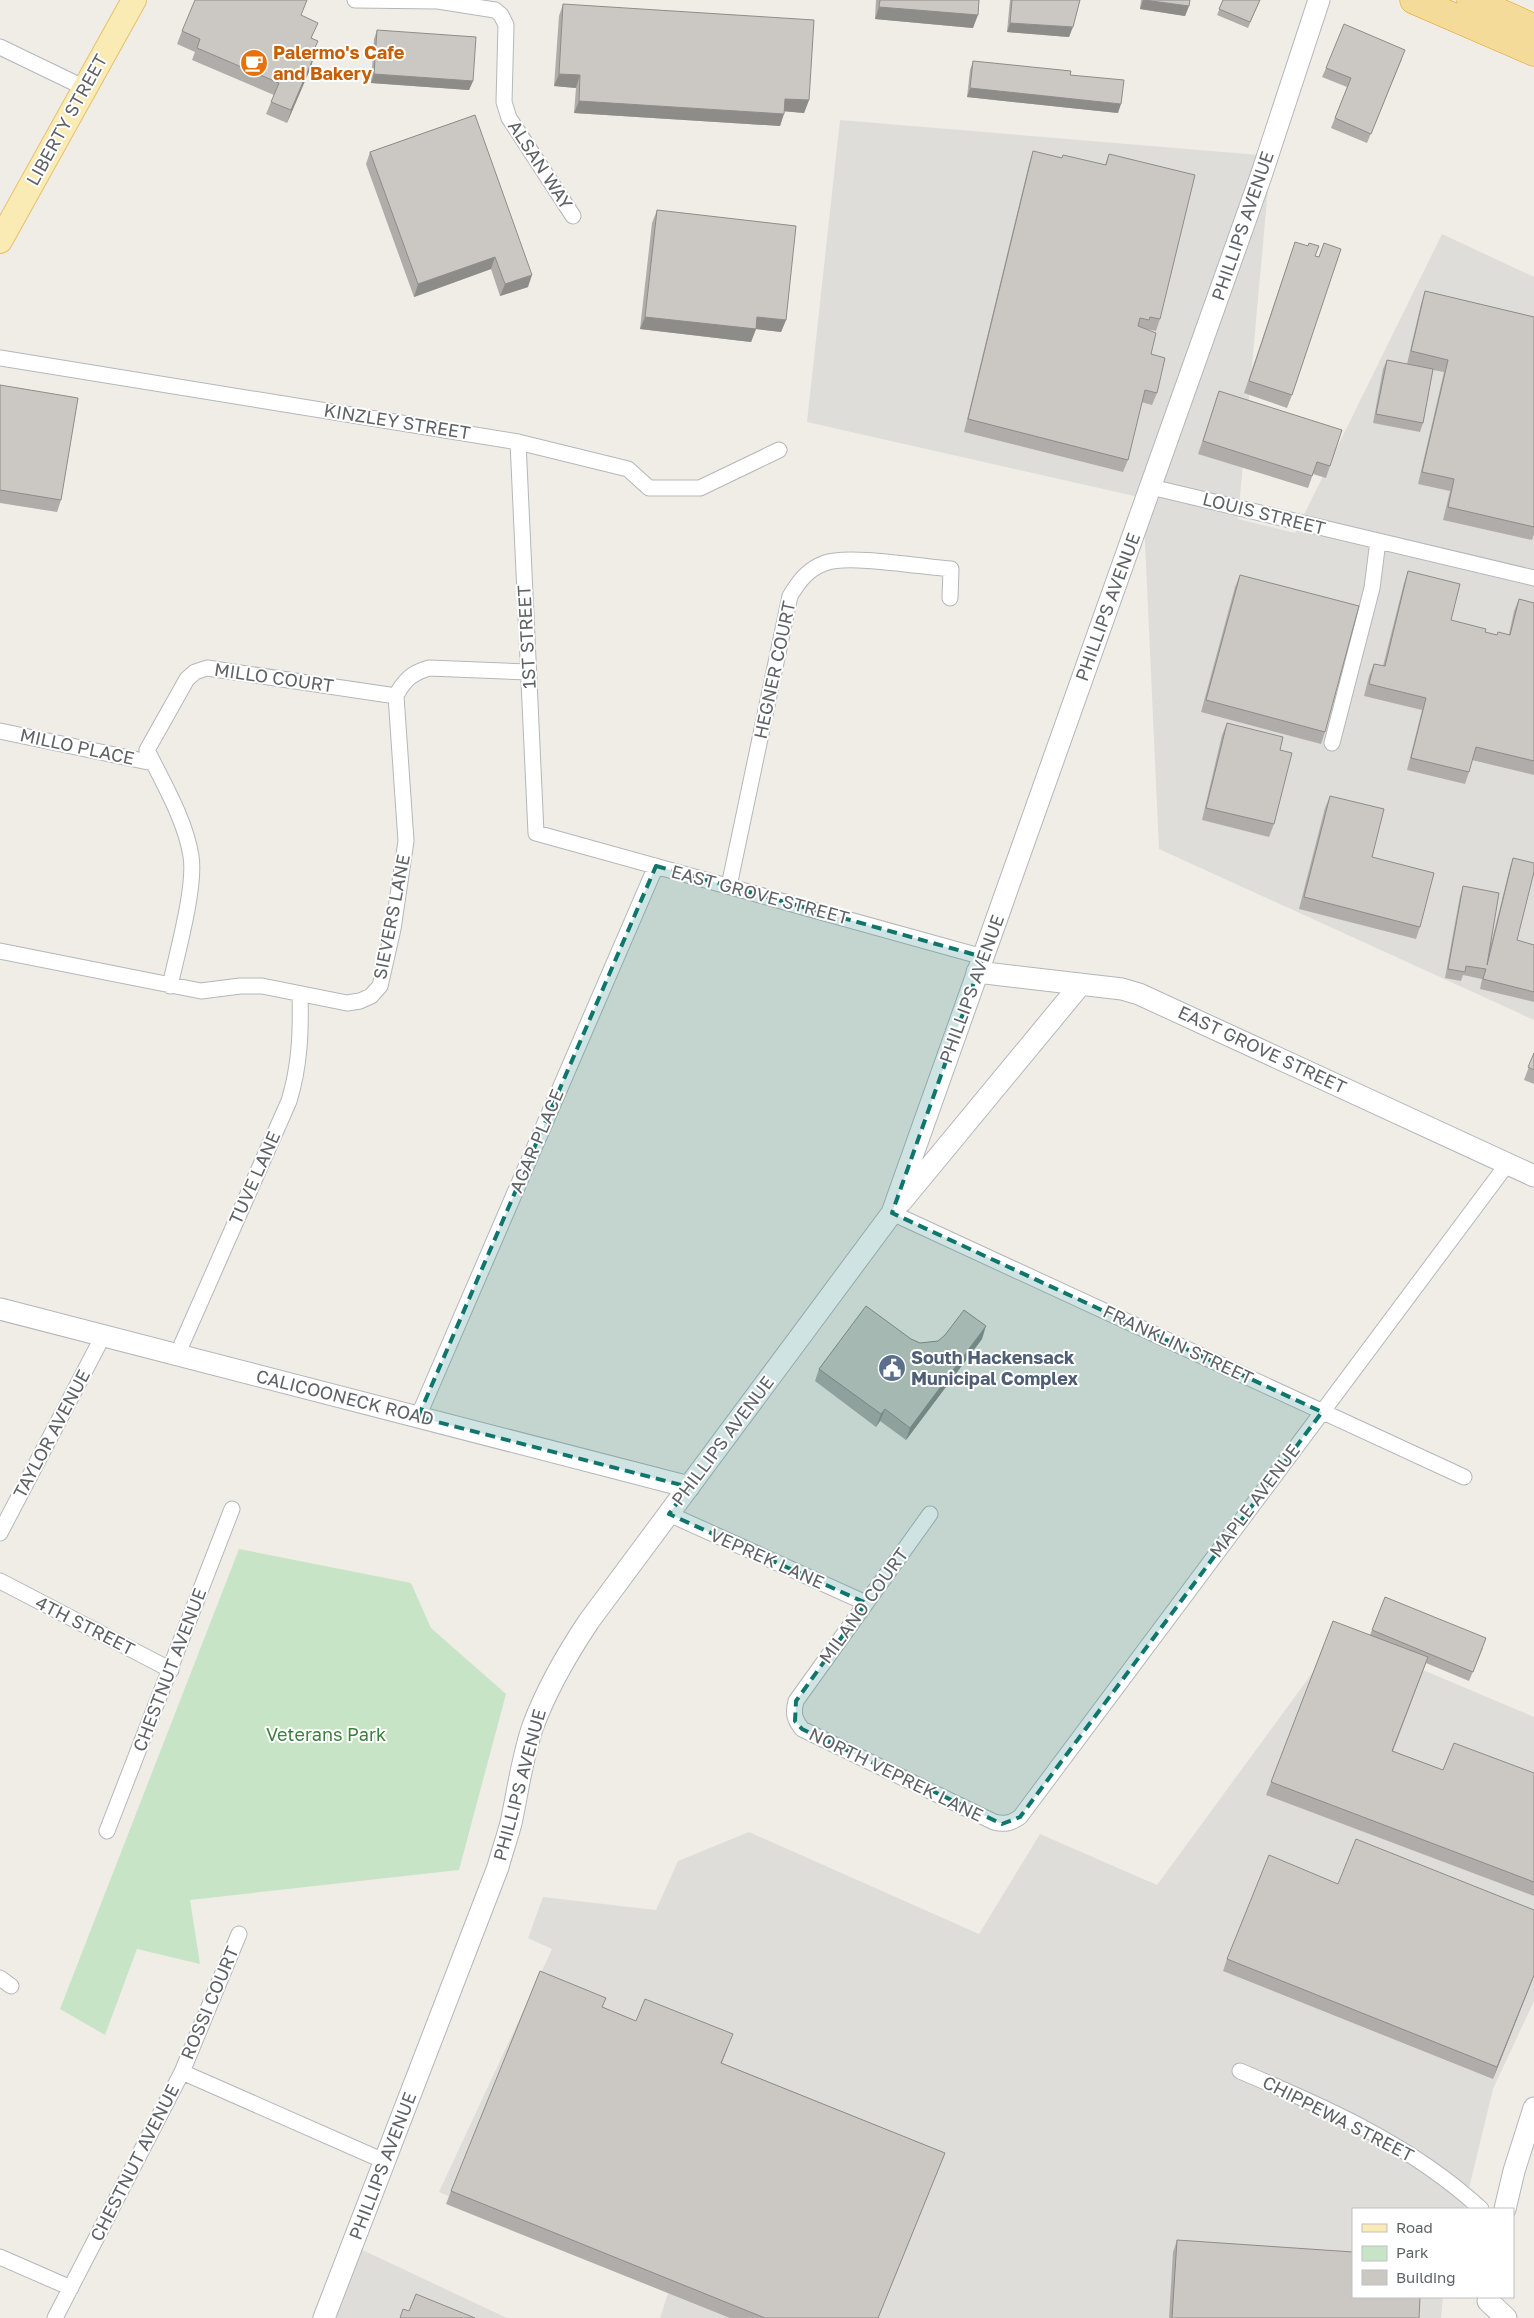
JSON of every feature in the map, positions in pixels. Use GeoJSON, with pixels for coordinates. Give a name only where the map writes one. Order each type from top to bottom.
{"type":"FeatureCollection","features":[{"type":"Feature","properties":{"kind":"highway"},"geometry":{"type":"LineString","coordinates":[[1414,0],[1534,52]]}},
{"type":"Feature","properties":{"kind":"highway"},"geometry":{"type":"LineString","coordinates":[[1471,0],[1534,28]]}},
{"type":"Feature","properties":{"kind":"main road","name":"LIBERTY STREET"},"geometry":{"type":"LineString","coordinates":[[0,241],[134,0]]}},
{"type":"Feature","properties":{"kind":"street"},"geometry":{"type":"LineString","coordinates":[[355,0],[425,0]]}},
{"type":"Feature","properties":{"kind":"street","name":"ALSAN WAY"},"geometry":{"type":"LineString","coordinates":[[425,0],[495,10],[502,15],[506,25],[504,102],[509,118],[573,216]]}},
{"type":"Feature","properties":{"kind":"street","name":"PHILLIPS AVENUE"},"geometry":{"type":"LineString","coordinates":[[892,1213],[1261,176],[1316,17],[1320,0]]}},
{"type":"Feature","properties":{"kind":"street"},"geometry":{"type":"LineString","coordinates":[[0,47],[85,88]]}},
{"type":"Feature","properties":{"kind":"street","name":"KINZLEY STREET"},"geometry":{"type":"LineString","coordinates":[[0,358],[518,442],[628,469],[649,488],[700,488],[779,450]]}},
{"type":"Feature","properties":{"kind":"street","name":"1ST STREET"},"geometry":{"type":"LineString","coordinates":[[518,442],[536,833]]}},
{"type":"Feature","properties":{"kind":"street","name":"LOUIS STREET"},"geometry":{"type":"LineString","coordinates":[[1151,487],[1534,578]]}},
{"type":"Feature","properties":{"kind":"street"},"geometry":{"type":"LineString","coordinates":[[1332,743],[1372,588],[1378,541]]}},
{"type":"Feature","properties":{"kind":"street","name":"HEGNER COURT"},"geometry":{"type":"LineString","coordinates":[[729,886],[790,596],[798,583],[810,570],[826,562],[843,560],[951,569],[950,598]]}},
{"type":"Feature","properties":{"kind":"street","name":"MILLO COURT"},"geometry":{"type":"LineString","coordinates":[[170,986],[190,886],[192,859],[187,835],[147,750],[187,679],[195,672],[207,668],[396,696]]}},
{"type":"Feature","properties":{"kind":"street"},"geometry":{"type":"LineString","coordinates":[[396,696],[403,682],[414,672],[429,668],[528,672]]}},
{"type":"Feature","properties":{"kind":"street","name":"SIEVERS LANE"},"geometry":{"type":"LineString","coordinates":[[0,951],[201,991],[240,986],[262,986],[347,1003],[360,1002],[372,996],[380,986],[383,977],[393,929],[406,841],[396,696]]}},
{"type":"Feature","properties":{"kind":"street","name":"MILLO PLACE"},"geometry":{"type":"LineString","coordinates":[[0,731],[153,763]]}},
{"type":"Feature","properties":{"kind":"street","name":"EAST GROVE STREET"},"geometry":{"type":"LineString","coordinates":[[536,833],[729,886],[980,964],[1080,984],[1122,988],[1139,994],[1534,1176]]}},
{"type":"Feature","properties":{"kind":"street","name":"AGAR PLACE"},"geometry":{"type":"LineString","coordinates":[[418,1417],[656,866]]}},
{"type":"Feature","properties":{"kind":"street","name":"PHILLIPS AVENUE"},"geometry":{"type":"LineString","coordinates":[[324,2318],[498,1867],[511,1824],[522,1764],[533,1728],[547,1692],[568,1653],[689,1486],[892,1213],[1080,984]]}},
{"type":"Feature","properties":{"kind":"street","name":"TUVE LANE"},"geometry":{"type":"LineString","coordinates":[[177,1355],[289,1101],[297,1076],[301,1046],[300,994]]}},
{"type":"Feature","properties":{"kind":"street","name":"MAPLE AVENUE"},"geometry":{"type":"LineString","coordinates":[[994,1822],[1002,1824],[1011,1823],[1020,1817],[1508,1163]]}},
{"type":"Feature","properties":{"kind":"street","name":"FRANKLIN STREET"},"geometry":{"type":"LineString","coordinates":[[892,1213],[1464,1478]]}},
{"type":"Feature","properties":{"kind":"street","name":"CALICOONECK ROAD"},"geometry":{"type":"LineString","coordinates":[[0,1309],[689,1486]]}},
{"type":"Feature","properties":{"kind":"street","name":"TAYLOR AVENUE"},"geometry":{"type":"LineString","coordinates":[[0,1533],[104,1336]]}},
{"type":"Feature","properties":{"kind":"street","name":"CHESTNUT AVENUE"},"geometry":{"type":"LineString","coordinates":[[107,1831],[232,1509]]}},
{"type":"Feature","properties":{"kind":"street","name":"VEPREK LANE"},"geometry":{"type":"LineString","coordinates":[[669,1514],[866,1603]]}},
{"type":"Feature","properties":{"kind":"street","name":"MILANO COURT"},"geometry":{"type":"LineString","coordinates":[[797,1699],[930,1514]]}},
{"type":"Feature","properties":{"kind":"street","name":"4TH STREET"},"geometry":{"type":"LineString","coordinates":[[0,1581],[171,1670]]}},
{"type":"Feature","properties":{"kind":"street","name":"NORTH VEPREK LANE"},"geometry":{"type":"LineString","coordinates":[[797,1699],[793,1711],[795,1721],[802,1729],[994,1822]]}},
{"type":"Feature","properties":{"kind":"street","name":"ROSSI COURT"},"geometry":{"type":"LineString","coordinates":[[182,2072],[239,1934]]}},
{"type":"Feature","properties":{"kind":"street","name":"CHIPPEWA STREET"},"geometry":{"type":"LineString","coordinates":[[1240,2071],[1389,2142],[1427,2165],[1480,2208]]}},
{"type":"Feature","properties":{"kind":"street","name":"CHESTNUT AVENUE"},"geometry":{"type":"LineString","coordinates":[[55,2318],[182,2072],[384,2161]]}},
{"type":"Feature","properties":{"kind":"street"},"geometry":{"type":"LineString","coordinates":[[1504,2208],[1519,2152],[1534,2108]]}},
{"type":"Feature","properties":{"kind":"street"},"geometry":{"type":"LineString","coordinates":[[0,2257],[71,2288]]}},
{"type":"Feature","properties":{"kind":"street"},"geometry":{"type":"LineString","coordinates":[[1487,2305],[1506,2318]]}},
{"type":"Feature","properties":{"kind":"highlighted area"},"geometry":{"type":"Polygon","coordinates":[[[656,866],[983,957],[892,1213],[1322,1412],[1020,1817],[1002,1824],[802,1729],[795,1721],[796,1701],[866,1603],[669,1514],[689,1487],[418,1417],[656,866]]]}},
{"type":"Feature","properties":{"kind":"shaded area"},"geometry":{"type":"Polygon","coordinates":[[[840,120],[1271,156],[1238,519],[1295,533],[1442,234],[1534,277],[1534,1020],[1159,849],[1143,498],[807,422],[840,120]]]}},
{"type":"Feature","properties":{"kind":"shaded area"},"geometry":{"type":"Polygon","coordinates":[[[1340,1635],[1534,1717],[1534,2001],[1493,2089],[1464,2208],[1352,2208],[1352,2298],[1443,2298],[1441,2318],[660,2318],[669,2290],[439,2192],[552,1949],[528,1938],[543,1897],[656,1910],[678,1861],[749,1832],[979,1934],[1040,1834],[1157,1885],[1340,1635]]]}},
{"type":"Feature","properties":{"kind":"shaded area"},"geometry":{"type":"Polygon","coordinates":[[[356,2247],[507,2318],[327,2318],[356,2247]]]}},
{"type":"Feature","properties":{"kind":"green space","name":"Veterans Park"},"geometry":{"type":"Polygon","coordinates":[[[239,1549],[411,1583],[431,1628],[506,1694],[459,1870],[190,1900],[200,1964],[137,1949],[105,2035],[60,2009],[239,1549]]]}},
{"type":"Feature","properties":{"kind":"building","name":"Palermo's Cafe and Bakery"},"geometry":{"type":"Polygon","coordinates":[[[195,0],[307,0],[301,15],[318,23],[311,38],[318,41],[313,52],[315,54],[291,110],[271,102],[279,83],[197,48],[200,39],[182,31],[195,0]]]}},
{"type":"Feature","properties":{"kind":"building"},"geometry":{"type":"Polygon","coordinates":[[[880,0],[979,0],[978,15],[879,7],[880,0]]]}},
{"type":"Feature","properties":{"kind":"building"},"geometry":{"type":"Polygon","coordinates":[[[1012,0],[1080,0],[1073,27],[1010,23],[1012,0]]]}},
{"type":"Feature","properties":{"kind":"building"},"geometry":{"type":"Polygon","coordinates":[[[1144,0],[1190,0],[1189,6],[1144,0]]]}},
{"type":"Feature","properties":{"kind":"building"},"geometry":{"type":"Polygon","coordinates":[[[1223,0],[1260,0],[1250,22],[1219,9],[1223,0]]]}},
{"type":"Feature","properties":{"kind":"building"},"geometry":{"type":"Polygon","coordinates":[[[563,4],[814,20],[809,100],[785,99],[784,114],[579,101],[580,75],[559,74],[563,4]]]}},
{"type":"Feature","properties":{"kind":"building"},"geometry":{"type":"Polygon","coordinates":[[[1344,24],[1405,50],[1371,134],[1335,118],[1351,78],[1326,68],[1344,24]]]}},
{"type":"Feature","properties":{"kind":"building"},"geometry":{"type":"Polygon","coordinates":[[[377,30],[476,37],[473,81],[374,74],[377,30]]]}},
{"type":"Feature","properties":{"kind":"building"},"geometry":{"type":"Polygon","coordinates":[[[973,61],[1071,71],[1070,75],[1124,80],[1121,104],[970,88],[973,61]]]}},
{"type":"Feature","properties":{"kind":"building"},"geometry":{"type":"Polygon","coordinates":[[[475,115],[532,275],[505,284],[495,257],[418,284],[370,152],[475,115]]]}},
{"type":"Feature","properties":{"kind":"building"},"geometry":{"type":"Polygon","coordinates":[[[1033,151],[1062,158],[1063,155],[1106,165],[1109,154],[1195,175],[1160,319],[1150,317],[1149,320],[1140,318],[1138,326],[1156,333],[1151,354],[1165,358],[1157,393],[1145,390],[1128,460],[968,419],[1033,151]]]}},
{"type":"Feature","properties":{"kind":"building"},"geometry":{"type":"Polygon","coordinates":[[[657,210],[796,226],[786,320],[757,317],[756,329],[645,317],[657,210]]]}},
{"type":"Feature","properties":{"kind":"building"},"geometry":{"type":"Polygon","coordinates":[[[1295,242],[1308,246],[1309,243],[1319,246],[1315,256],[1319,257],[1324,243],[1341,249],[1292,395],[1249,381],[1295,242]]]}},
{"type":"Feature","properties":{"kind":"building"},"geometry":{"type":"Polygon","coordinates":[[[1425,291],[1534,317],[1534,527],[1448,507],[1454,479],[1422,472],[1448,360],[1411,351],[1425,291]]]}},
{"type":"Feature","properties":{"kind":"building"},"geometry":{"type":"Polygon","coordinates":[[[1387,360],[1433,369],[1423,423],[1376,414],[1387,360]]]}},
{"type":"Feature","properties":{"kind":"building"},"geometry":{"type":"Polygon","coordinates":[[[0,385],[78,398],[61,500],[0,490],[0,385]]]}},
{"type":"Feature","properties":{"kind":"building"},"geometry":{"type":"Polygon","coordinates":[[[1219,391],[1342,430],[1330,466],[1317,462],[1312,476],[1203,441],[1219,391]]]}},
{"type":"Feature","properties":{"kind":"building"},"geometry":{"type":"Polygon","coordinates":[[[1408,571],[1460,584],[1451,620],[1486,629],[1485,632],[1497,635],[1498,632],[1510,635],[1519,599],[1534,603],[1534,761],[1476,747],[1469,772],[1411,758],[1426,698],[1369,684],[1374,664],[1385,666],[1408,571]]]}},
{"type":"Feature","properties":{"kind":"building"},"geometry":{"type":"Polygon","coordinates":[[[1240,575],[1359,606],[1325,732],[1206,700],[1240,575]]]}},
{"type":"Feature","properties":{"kind":"building"},"geometry":{"type":"Polygon","coordinates":[[[1227,723],[1283,737],[1280,750],[1292,753],[1274,824],[1206,808],[1227,723]]]}},
{"type":"Feature","properties":{"kind":"building"},"geometry":{"type":"Polygon","coordinates":[[[1330,796],[1384,809],[1372,857],[1434,873],[1420,927],[1304,897],[1330,796]]]}},
{"type":"Feature","properties":{"kind":"building"},"geometry":{"type":"Polygon","coordinates":[[[1513,858],[1534,863],[1534,872],[1517,940],[1534,945],[1534,992],[1483,979],[1486,969],[1466,966],[1465,972],[1448,969],[1463,886],[1499,893],[1487,965],[1513,858]]]}},
{"type":"Feature","properties":{"kind":"building"},"geometry":{"type":"Polygon","coordinates":[[[1534,1053],[1534,1070],[1528,1067],[1534,1053]]]}},
{"type":"Feature","properties":{"kind":"building","name":"South Hackensack Municipal Complex"},"geometry":{"type":"Polygon","coordinates":[[[866,1306],[911,1339],[920,1343],[938,1341],[945,1335],[964,1310],[986,1326],[910,1428],[885,1409],[881,1414],[819,1369],[866,1306]]]}},
{"type":"Feature","properties":{"kind":"building"},"geometry":{"type":"Polygon","coordinates":[[[1385,1597],[1486,1638],[1473,1672],[1372,1630],[1385,1597]]]}},
{"type":"Feature","properties":{"kind":"building"},"geometry":{"type":"Polygon","coordinates":[[[1333,1621],[1428,1657],[1392,1751],[1443,1770],[1454,1743],[1534,1773],[1534,1882],[1271,1782],[1333,1621]]]}},
{"type":"Feature","properties":{"kind":"building"},"geometry":{"type":"Polygon","coordinates":[[[1356,1839],[1534,1910],[1534,1975],[1497,2067],[1227,1959],[1269,1855],[1338,1884],[1356,1839]]]}},
{"type":"Feature","properties":{"kind":"building"},"geometry":{"type":"Polygon","coordinates":[[[540,1971],[606,1998],[602,2007],[636,2021],[645,1999],[733,2034],[721,2063],[945,2153],[878,2318],[765,2318],[451,2191],[540,1971]]]}},
{"type":"Feature","properties":{"kind":"building"},"geometry":{"type":"Polygon","coordinates":[[[1177,2240],[1352,2252],[1352,2298],[1420,2298],[1419,2318],[1172,2318],[1177,2240]]]}},
{"type":"Feature","properties":{"kind":"building"},"geometry":{"type":"Polygon","coordinates":[[[416,2294],[475,2318],[400,2318],[403,2309],[409,2311],[416,2294]]]}},
{"type":"Feature","properties":{"kind":"place","name":"Palermo's Cafe and Bakery"},"geometry":{"type":"Point","coordinates":[254,63]}},
{"type":"Feature","properties":{"kind":"place","name":"South Hackensack Municipal Complex"},"geometry":{"type":"Point","coordinates":[892,1368]}}]}
